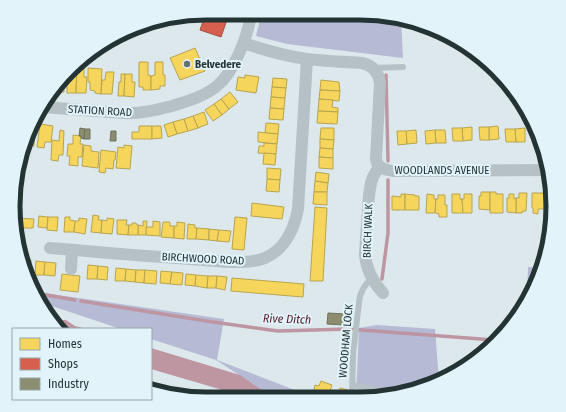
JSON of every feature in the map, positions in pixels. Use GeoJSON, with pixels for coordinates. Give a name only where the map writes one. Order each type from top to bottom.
{"type":"FeatureCollection","features":[{"type":"Feature","properties":{"kind":"street","name":"STATION ROAD"},"geometry":{"type":"LineString","coordinates":[[48,108],[130,114],[148,112],[184,102],[204,94],[218,85],[231,69],[244,43],[249,20]]}},
{"type":"Feature","properties":{"kind":"street"},"geometry":{"type":"LineString","coordinates":[[244,43],[279,54],[307,59],[362,63],[373,68]]}},
{"type":"Feature","properties":{"kind":"street","name":"BIRCHWOOD ROAD"},"geometry":{"type":"LineString","coordinates":[[50,248],[236,262],[258,260],[278,250],[289,236],[298,209],[307,59]]}},
{"type":"Feature","properties":{"kind":"street","name":"WOODLANDS AVENUE"},"geometry":{"type":"LineString","coordinates":[[373,68],[378,73],[380,82],[376,159],[376,163],[379,166],[388,170],[542,170]]}},
{"type":"Feature","properties":{"kind":"street","name":"BIRCH WALK"},"geometry":{"type":"LineString","coordinates":[[379,166],[371,182],[365,254],[372,279],[383,293]]}},
{"type":"Feature","properties":{"kind":"street"},"geometry":{"type":"LineString","coordinates":[[71,269],[72,250]]}},
{"type":"Feature","properties":{"kind":"lane"},"geometry":{"type":"LineString","coordinates":[[373,68],[403,67]]}},
{"type":"Feature","properties":{"kind":"lane","name":"WOODHAM LOCK"},"geometry":{"type":"LineString","coordinates":[[352,392],[353,354],[360,296],[367,283],[372,279]]}},
{"type":"Feature","properties":{"kind":"lane","name":"WOODHAM LOCK"},"geometry":{"type":"LineString","coordinates":[[352,385],[381,391]]}},
{"type":"Feature","properties":{"kind":"shaded area"},"geometry":{"type":"Polygon","coordinates":[[[260,20],[372,20],[401,25],[403,58],[287,44],[256,36],[260,20]]]}},
{"type":"Feature","properties":{"kind":"shaded area"},"geometry":{"type":"Polygon","coordinates":[[[528,267],[535,268],[532,277],[527,287],[528,267]]]}},
{"type":"Feature","properties":{"kind":"shaded area"},"geometry":{"type":"Polygon","coordinates":[[[41,291],[44,293],[224,319],[217,360],[300,392],[265,392],[216,360],[152,339],[152,328],[118,328],[49,306],[41,291]]]}},
{"type":"Feature","properties":{"kind":"shaded area"},"geometry":{"type":"Polygon","coordinates":[[[59,320],[66,320],[75,326],[83,328],[65,328],[59,320]]]}},
{"type":"Feature","properties":{"kind":"shaded area"},"geometry":{"type":"Polygon","coordinates":[[[377,325],[435,329],[439,375],[408,386],[372,392],[356,392],[359,328],[377,325]]]}},
{"type":"Feature","properties":{"kind":"shaded area"},"geometry":{"type":"Polygon","coordinates":[[[152,348],[240,375],[265,392],[227,392],[152,369],[152,348]]]}},
{"type":"Feature","properties":{"kind":"building: Homes","name":"Belvedere"},"geometry":{"type":"Polygon","coordinates":[[[195,48],[205,71],[180,80],[170,58],[195,48]]]}},
{"type":"Feature","properties":{"kind":"building: Homes"},"geometry":{"type":"Polygon","coordinates":[[[139,62],[148,62],[148,75],[151,76],[151,90],[143,90],[143,87],[139,87],[139,62]]]}},
{"type":"Feature","properties":{"kind":"building: Homes"},"geometry":{"type":"Polygon","coordinates":[[[155,62],[163,62],[165,86],[160,86],[160,89],[151,90],[151,76],[155,75],[155,62]]]}},
{"type":"Feature","properties":{"kind":"building: Homes"},"geometry":{"type":"Polygon","coordinates":[[[84,67],[84,77],[87,77],[86,93],[76,93],[77,71],[84,67]]]}},
{"type":"Feature","properties":{"kind":"building: Homes"},"geometry":{"type":"Polygon","coordinates":[[[88,68],[102,69],[101,94],[90,90],[90,82],[88,82],[88,68]]]}},
{"type":"Feature","properties":{"kind":"building: Homes"},"geometry":{"type":"Polygon","coordinates":[[[77,71],[76,93],[67,93],[67,82],[77,71]]]}},
{"type":"Feature","properties":{"kind":"building: Homes"},"geometry":{"type":"Polygon","coordinates":[[[106,72],[114,72],[112,94],[101,94],[102,80],[105,80],[106,72]]]}},
{"type":"Feature","properties":{"kind":"building: Homes"},"geometry":{"type":"Polygon","coordinates":[[[121,74],[125,74],[124,96],[118,96],[119,82],[121,82],[121,74]]]}},
{"type":"Feature","properties":{"kind":"building: Homes"},"geometry":{"type":"Polygon","coordinates":[[[125,74],[132,74],[132,82],[135,82],[134,97],[124,96],[125,74]]]}},
{"type":"Feature","properties":{"kind":"building: Homes"},"geometry":{"type":"Polygon","coordinates":[[[245,75],[259,77],[256,93],[236,90],[238,77],[245,78],[245,75]]]}},
{"type":"Feature","properties":{"kind":"building: Homes"},"geometry":{"type":"Polygon","coordinates":[[[273,78],[287,79],[286,88],[272,87],[273,78]]]}},
{"type":"Feature","properties":{"kind":"building: Homes"},"geometry":{"type":"Polygon","coordinates":[[[321,80],[339,82],[340,91],[320,90],[321,80]]]}},
{"type":"Feature","properties":{"kind":"building: Homes"},"geometry":{"type":"Polygon","coordinates":[[[64,86],[64,92],[59,92],[64,86]]]}},
{"type":"Feature","properties":{"kind":"building: Homes"},"geometry":{"type":"Polygon","coordinates":[[[272,87],[286,88],[285,98],[271,97],[272,87]]]}},
{"type":"Feature","properties":{"kind":"building: Homes"},"geometry":{"type":"Polygon","coordinates":[[[320,90],[340,91],[339,101],[319,99],[320,90]]]}},
{"type":"Feature","properties":{"kind":"building: Homes"},"geometry":{"type":"Polygon","coordinates":[[[230,92],[238,102],[229,109],[221,99],[230,92]]]}},
{"type":"Feature","properties":{"kind":"building: Homes"},"geometry":{"type":"Polygon","coordinates":[[[271,97],[285,98],[284,109],[270,108],[271,97]]]}},
{"type":"Feature","properties":{"kind":"building: Homes"},"geometry":{"type":"Polygon","coordinates":[[[221,99],[229,109],[222,115],[214,104],[221,99]]]}},
{"type":"Feature","properties":{"kind":"building: Homes"},"geometry":{"type":"Polygon","coordinates":[[[319,99],[333,100],[332,107],[338,108],[338,112],[318,111],[319,99]]]}},
{"type":"Feature","properties":{"kind":"building: Homes"},"geometry":{"type":"Polygon","coordinates":[[[214,104],[222,115],[213,121],[205,110],[214,104]]]}},
{"type":"Feature","properties":{"kind":"building: Homes"},"geometry":{"type":"Polygon","coordinates":[[[270,108],[284,109],[283,120],[269,119],[270,108]]]}},
{"type":"Feature","properties":{"kind":"building: Homes"},"geometry":{"type":"Polygon","coordinates":[[[318,111],[338,112],[337,124],[317,123],[318,111]]]}},
{"type":"Feature","properties":{"kind":"building: Homes"},"geometry":{"type":"Polygon","coordinates":[[[204,112],[208,124],[198,128],[193,116],[204,112]]]}},
{"type":"Feature","properties":{"kind":"building: Homes"},"geometry":{"type":"Polygon","coordinates":[[[193,116],[198,128],[188,131],[184,119],[193,116]]]}},
{"type":"Feature","properties":{"kind":"building: Homes"},"geometry":{"type":"Polygon","coordinates":[[[184,119],[188,131],[177,134],[173,122],[184,119]]]}},
{"type":"Feature","properties":{"kind":"building: Homes"},"geometry":{"type":"Polygon","coordinates":[[[173,122],[177,134],[168,137],[164,125],[173,122]]]}},
{"type":"Feature","properties":{"kind":"building: Homes"},"geometry":{"type":"Polygon","coordinates":[[[266,123],[279,124],[278,134],[265,133],[266,123]]]}},
{"type":"Feature","properties":{"kind":"building: Homes"},"geometry":{"type":"Polygon","coordinates":[[[40,124],[53,126],[51,142],[45,142],[44,148],[37,147],[40,124]]]}},
{"type":"Feature","properties":{"kind":"building: Homes"},"geometry":{"type":"Polygon","coordinates":[[[139,126],[152,126],[152,139],[132,139],[132,132],[139,132],[139,126]]]}},
{"type":"Feature","properties":{"kind":"building: Homes"},"geometry":{"type":"Polygon","coordinates":[[[152,126],[161,126],[162,138],[152,139],[152,126]]]}},
{"type":"Feature","properties":{"kind":"building: Homes"},"geometry":{"type":"Polygon","coordinates":[[[498,126],[499,139],[489,140],[489,127],[498,126]]]}},
{"type":"Feature","properties":{"kind":"building: Homes"},"geometry":{"type":"Polygon","coordinates":[[[472,127],[472,140],[463,141],[462,128],[472,127]]]}},
{"type":"Feature","properties":{"kind":"building: Homes"},"geometry":{"type":"Polygon","coordinates":[[[479,127],[489,127],[489,140],[480,140],[479,127]]]}},
{"type":"Feature","properties":{"kind":"building: Homes"},"geometry":{"type":"Polygon","coordinates":[[[321,128],[334,128],[334,140],[320,139],[321,128]]]}},
{"type":"Feature","properties":{"kind":"building: Homes"},"geometry":{"type":"Polygon","coordinates":[[[452,128],[462,128],[463,141],[453,141],[452,128]]]}},
{"type":"Feature","properties":{"kind":"building: Homes"},"geometry":{"type":"Polygon","coordinates":[[[525,128],[525,142],[516,142],[515,129],[525,128]]]}},
{"type":"Feature","properties":{"kind":"building: Homes"},"geometry":{"type":"Polygon","coordinates":[[[505,129],[515,129],[516,142],[506,142],[505,129]]]}},
{"type":"Feature","properties":{"kind":"building: Homes"},"geometry":{"type":"Polygon","coordinates":[[[60,130],[64,131],[63,155],[59,155],[58,161],[51,160],[52,140],[59,141],[60,130]]]}},
{"type":"Feature","properties":{"kind":"building: Homes"},"geometry":{"type":"Polygon","coordinates":[[[416,130],[417,143],[407,144],[406,131],[416,130]]]}},
{"type":"Feature","properties":{"kind":"building: Homes"},"geometry":{"type":"Polygon","coordinates":[[[435,130],[445,130],[446,143],[436,143],[435,130]]]}},
{"type":"Feature","properties":{"kind":"building: Homes"},"geometry":{"type":"Polygon","coordinates":[[[435,130],[436,143],[426,144],[425,131],[435,130]]]}},
{"type":"Feature","properties":{"kind":"building: Homes"},"geometry":{"type":"Polygon","coordinates":[[[397,131],[406,131],[407,144],[398,145],[397,131]]]}},
{"type":"Feature","properties":{"kind":"building: Homes"},"geometry":{"type":"Polygon","coordinates":[[[258,132],[278,134],[277,144],[258,142],[258,132]]]}},
{"type":"Feature","properties":{"kind":"building: Homes"},"geometry":{"type":"Polygon","coordinates":[[[35,133],[34,146],[30,146],[35,133]]]}},
{"type":"Feature","properties":{"kind":"building: Homes"},"geometry":{"type":"Polygon","coordinates":[[[73,135],[81,136],[80,144],[83,144],[82,157],[78,157],[78,166],[69,165],[70,156],[67,156],[68,144],[73,144],[73,135]]]}},
{"type":"Feature","properties":{"kind":"building: Homes"},"geometry":{"type":"Polygon","coordinates":[[[320,139],[334,140],[333,149],[320,148],[320,139]]]}},
{"type":"Feature","properties":{"kind":"building: Homes"},"geometry":{"type":"Polygon","coordinates":[[[264,143],[277,144],[276,154],[258,153],[259,146],[264,146],[264,143]]]}},
{"type":"Feature","properties":{"kind":"building: Homes"},"geometry":{"type":"Polygon","coordinates":[[[84,145],[91,146],[91,151],[99,152],[98,168],[82,166],[84,145]]]}},
{"type":"Feature","properties":{"kind":"building: Homes"},"geometry":{"type":"Polygon","coordinates":[[[124,145],[132,146],[130,169],[116,168],[118,147],[124,148],[124,145]]]}},
{"type":"Feature","properties":{"kind":"building: Homes"},"geometry":{"type":"Polygon","coordinates":[[[320,148],[333,149],[333,158],[319,157],[320,148]]]}},
{"type":"Feature","properties":{"kind":"building: Homes"},"geometry":{"type":"Polygon","coordinates":[[[101,150],[116,152],[113,169],[106,168],[105,173],[99,172],[101,150]]]}},
{"type":"Feature","properties":{"kind":"building: Homes"},"geometry":{"type":"Polygon","coordinates":[[[264,153],[276,154],[275,165],[263,164],[264,153]]]}},
{"type":"Feature","properties":{"kind":"building: Homes"},"geometry":{"type":"Polygon","coordinates":[[[319,157],[333,158],[333,169],[319,168],[319,157]]]}},
{"type":"Feature","properties":{"kind":"building: Homes"},"geometry":{"type":"Polygon","coordinates":[[[267,168],[281,169],[280,180],[267,179],[267,168]]]}},
{"type":"Feature","properties":{"kind":"building: Homes"},"geometry":{"type":"Polygon","coordinates":[[[316,172],[329,174],[328,183],[315,181],[316,172]]]}},
{"type":"Feature","properties":{"kind":"building: Homes"},"geometry":{"type":"Polygon","coordinates":[[[267,179],[280,180],[279,192],[266,191],[267,179]]]}},
{"type":"Feature","properties":{"kind":"building: Homes"},"geometry":{"type":"Polygon","coordinates":[[[315,181],[328,183],[327,192],[314,192],[315,181]]]}},
{"type":"Feature","properties":{"kind":"building: Homes"},"geometry":{"type":"Polygon","coordinates":[[[314,192],[327,192],[327,205],[313,204],[314,192]]]}},
{"type":"Feature","properties":{"kind":"building: Homes"},"geometry":{"type":"Polygon","coordinates":[[[481,192],[490,192],[490,210],[479,209],[479,196],[481,196],[481,192]]]}},
{"type":"Feature","properties":{"kind":"building: Homes"},"geometry":{"type":"Polygon","coordinates":[[[490,192],[503,194],[503,213],[490,213],[490,192]]]}},
{"type":"Feature","properties":{"kind":"building: Homes"},"geometry":{"type":"Polygon","coordinates":[[[519,193],[527,193],[526,211],[516,213],[516,198],[519,198],[519,193]]]}},
{"type":"Feature","properties":{"kind":"building: Homes"},"geometry":{"type":"Polygon","coordinates":[[[532,193],[545,193],[544,209],[538,209],[538,214],[533,213],[532,193]]]}},
{"type":"Feature","properties":{"kind":"building: Homes"},"geometry":{"type":"Polygon","coordinates":[[[545,193],[546,193],[546,209],[544,209],[545,193]]]}},
{"type":"Feature","properties":{"kind":"building: Homes"},"geometry":{"type":"Polygon","coordinates":[[[401,194],[405,194],[405,210],[392,210],[392,196],[401,197],[401,194]]]}},
{"type":"Feature","properties":{"kind":"building: Homes"},"geometry":{"type":"Polygon","coordinates":[[[405,194],[419,196],[419,210],[405,210],[405,194]]]}},
{"type":"Feature","properties":{"kind":"building: Homes"},"geometry":{"type":"Polygon","coordinates":[[[427,194],[434,195],[434,199],[436,199],[435,213],[426,213],[427,194]]]}},
{"type":"Feature","properties":{"kind":"building: Homes"},"geometry":{"type":"Polygon","coordinates":[[[452,194],[460,194],[463,213],[452,213],[452,194]]]}},
{"type":"Feature","properties":{"kind":"building: Homes"},"geometry":{"type":"Polygon","coordinates":[[[464,194],[472,194],[472,213],[463,213],[462,199],[464,199],[464,194]]]}},
{"type":"Feature","properties":{"kind":"building: Homes"},"geometry":{"type":"Polygon","coordinates":[[[509,194],[514,194],[514,199],[516,198],[516,213],[507,212],[507,198],[509,198],[509,194]]]}},
{"type":"Feature","properties":{"kind":"building: Homes"},"geometry":{"type":"Polygon","coordinates":[[[438,195],[445,195],[447,217],[439,217],[439,214],[435,213],[436,199],[438,199],[438,195]]]}},
{"type":"Feature","properties":{"kind":"building: Homes"},"geometry":{"type":"Polygon","coordinates":[[[252,203],[284,207],[282,219],[251,216],[252,203]]]}},
{"type":"Feature","properties":{"kind":"building: Homes"},"geometry":{"type":"Polygon","coordinates":[[[315,207],[327,208],[323,281],[310,281],[315,207]]]}},
{"type":"Feature","properties":{"kind":"building: Homes"},"geometry":{"type":"Polygon","coordinates":[[[93,215],[99,216],[98,220],[102,220],[101,233],[91,232],[93,215]]]}},
{"type":"Feature","properties":{"kind":"building: Homes"},"geometry":{"type":"Polygon","coordinates":[[[39,216],[48,217],[47,228],[38,227],[39,216]]]}},
{"type":"Feature","properties":{"kind":"building: Homes"},"geometry":{"type":"Polygon","coordinates":[[[48,217],[58,217],[57,231],[47,230],[48,217]]]}},
{"type":"Feature","properties":{"kind":"building: Homes"},"geometry":{"type":"Polygon","coordinates":[[[65,217],[70,217],[70,220],[75,221],[74,232],[64,232],[65,217]]]}},
{"type":"Feature","properties":{"kind":"building: Homes"},"geometry":{"type":"Polygon","coordinates":[[[235,217],[247,218],[244,250],[232,249],[235,217]]]}},
{"type":"Feature","properties":{"kind":"building: Homes"},"geometry":{"type":"Polygon","coordinates":[[[20,218],[34,219],[33,228],[22,228],[20,218]]]}},
{"type":"Feature","properties":{"kind":"building: Homes"},"geometry":{"type":"Polygon","coordinates":[[[79,218],[87,219],[85,234],[74,232],[75,221],[79,221],[79,218]]]}},
{"type":"Feature","properties":{"kind":"building: Homes"},"geometry":{"type":"Polygon","coordinates":[[[107,218],[114,219],[112,234],[101,233],[102,220],[107,221],[107,218]]]}},
{"type":"Feature","properties":{"kind":"building: Homes"},"geometry":{"type":"Polygon","coordinates":[[[117,220],[127,220],[126,225],[129,225],[128,235],[117,234],[117,220]]]}},
{"type":"Feature","properties":{"kind":"building: Homes"},"geometry":{"type":"Polygon","coordinates":[[[143,221],[147,221],[146,235],[138,235],[138,225],[143,226],[143,221]]]}},
{"type":"Feature","properties":{"kind":"building: Homes"},"geometry":{"type":"Polygon","coordinates":[[[153,221],[160,222],[160,236],[146,235],[146,227],[153,227],[153,221]]]}},
{"type":"Feature","properties":{"kind":"building: Homes"},"geometry":{"type":"Polygon","coordinates":[[[163,222],[170,222],[170,226],[174,226],[174,238],[161,237],[163,222]]]}},
{"type":"Feature","properties":{"kind":"building: Homes"},"geometry":{"type":"Polygon","coordinates":[[[177,222],[185,223],[184,239],[174,238],[174,226],[177,226],[177,222]]]}},
{"type":"Feature","properties":{"kind":"building: Homes"},"geometry":{"type":"Polygon","coordinates":[[[132,223],[136,223],[138,225],[138,235],[128,235],[129,225],[132,225],[132,223]]]}},
{"type":"Feature","properties":{"kind":"building: Homes"},"geometry":{"type":"Polygon","coordinates":[[[188,224],[195,225],[195,228],[197,228],[196,239],[187,239],[188,224]]]}},
{"type":"Feature","properties":{"kind":"building: Homes"},"geometry":{"type":"Polygon","coordinates":[[[197,228],[209,229],[209,240],[196,239],[197,228]]]}},
{"type":"Feature","properties":{"kind":"building: Homes"},"geometry":{"type":"Polygon","coordinates":[[[209,229],[219,230],[217,241],[209,240],[209,229]]]}},
{"type":"Feature","properties":{"kind":"building: Homes"},"geometry":{"type":"Polygon","coordinates":[[[219,230],[231,231],[229,242],[217,241],[219,230]]]}},
{"type":"Feature","properties":{"kind":"building: Homes"},"geometry":{"type":"Polygon","coordinates":[[[28,260],[31,260],[31,269],[28,260]]]}},
{"type":"Feature","properties":{"kind":"building: Homes"},"geometry":{"type":"Polygon","coordinates":[[[36,261],[45,262],[44,275],[35,275],[36,261]]]}},
{"type":"Feature","properties":{"kind":"building: Homes"},"geometry":{"type":"Polygon","coordinates":[[[45,262],[56,263],[55,276],[44,275],[45,262]]]}},
{"type":"Feature","properties":{"kind":"building: Homes"},"geometry":{"type":"Polygon","coordinates":[[[88,265],[98,266],[97,279],[87,279],[88,265]]]}},
{"type":"Feature","properties":{"kind":"building: Homes"},"geometry":{"type":"Polygon","coordinates":[[[98,266],[108,267],[107,280],[97,279],[98,266]]]}},
{"type":"Feature","properties":{"kind":"building: Homes"},"geometry":{"type":"Polygon","coordinates":[[[116,268],[126,269],[125,281],[115,281],[116,268]]]}},
{"type":"Feature","properties":{"kind":"building: Homes"},"geometry":{"type":"Polygon","coordinates":[[[126,269],[136,270],[135,282],[125,281],[126,269]]]}},
{"type":"Feature","properties":{"kind":"building: Homes"},"geometry":{"type":"Polygon","coordinates":[[[136,270],[145,270],[144,283],[135,282],[136,270]]]}},
{"type":"Feature","properties":{"kind":"building: Homes"},"geometry":{"type":"Polygon","coordinates":[[[145,270],[157,271],[156,284],[144,283],[145,270]]]}},
{"type":"Feature","properties":{"kind":"building: Homes"},"geometry":{"type":"Polygon","coordinates":[[[161,271],[172,272],[170,284],[160,283],[161,271]]]}},
{"type":"Feature","properties":{"kind":"building: Homes"},"geometry":{"type":"Polygon","coordinates":[[[172,272],[183,273],[182,285],[170,284],[172,272]]]}},
{"type":"Feature","properties":{"kind":"building: Homes"},"geometry":{"type":"Polygon","coordinates":[[[62,274],[80,276],[78,292],[60,290],[62,274]]]}},
{"type":"Feature","properties":{"kind":"building: Homes"},"geometry":{"type":"Polygon","coordinates":[[[186,274],[196,275],[195,286],[185,285],[186,274]]]}},
{"type":"Feature","properties":{"kind":"building: Homes"},"geometry":{"type":"Polygon","coordinates":[[[196,275],[208,276],[207,288],[195,286],[196,275]]]}},
{"type":"Feature","properties":{"kind":"building: Homes"},"geometry":{"type":"Polygon","coordinates":[[[208,276],[217,276],[216,288],[207,288],[208,276]]]}},
{"type":"Feature","properties":{"kind":"building: Homes"},"geometry":{"type":"Polygon","coordinates":[[[217,276],[227,277],[225,290],[216,288],[217,276]]]}},
{"type":"Feature","properties":{"kind":"building: Homes"},"geometry":{"type":"Polygon","coordinates":[[[232,278],[304,284],[303,297],[231,291],[232,278]]]}},
{"type":"Feature","properties":{"kind":"building: Homes"},"geometry":{"type":"Polygon","coordinates":[[[321,381],[332,385],[330,391],[333,392],[314,392],[315,385],[319,386],[321,381]]]}},
{"type":"Feature","properties":{"kind":"building: Homes"},"geometry":{"type":"Polygon","coordinates":[[[340,388],[348,390],[348,392],[339,392],[340,388]]]}},
{"type":"Feature","properties":{"kind":"building: Shops"},"geometry":{"type":"Polygon","coordinates":[[[204,20],[227,20],[221,37],[200,30],[204,20]]]}},
{"type":"Feature","properties":{"kind":"building: Industry"},"geometry":{"type":"Polygon","coordinates":[[[80,128],[85,129],[84,139],[79,136],[80,128]]]}},
{"type":"Feature","properties":{"kind":"building: Industry"},"geometry":{"type":"Polygon","coordinates":[[[85,129],[90,129],[90,139],[84,139],[85,129]]]}},
{"type":"Feature","properties":{"kind":"building: Industry"},"geometry":{"type":"Polygon","coordinates":[[[111,131],[116,131],[116,141],[110,141],[111,131]]]}},
{"type":"Feature","properties":{"kind":"building: Industry"},"geometry":{"type":"Polygon","coordinates":[[[328,313],[345,314],[344,325],[327,324],[328,313]]]}},
{"type":"Feature","properties":{"kind":"waterway"},"geometry":{"type":"LineString","coordinates":[[386,75],[388,161]]}},
{"type":"Feature","properties":{"kind":"waterway"},"geometry":{"type":"LineString","coordinates":[[382,279],[388,233],[388,180]]}},
{"type":"Feature","properties":{"kind":"waterway","name":"Rive Ditch"},"geometry":{"type":"LineString","coordinates":[[42,294],[75,300]]}},
{"type":"Feature","properties":{"kind":"waterway","name":"Rive Ditch"},"geometry":{"type":"LineString","coordinates":[[81,301],[278,331],[348,329],[490,340]]}},
{"type":"Feature","properties":{"kind":"place","name":"Belvedere"},"geometry":{"type":"Point","coordinates":[187,64]}}]}
